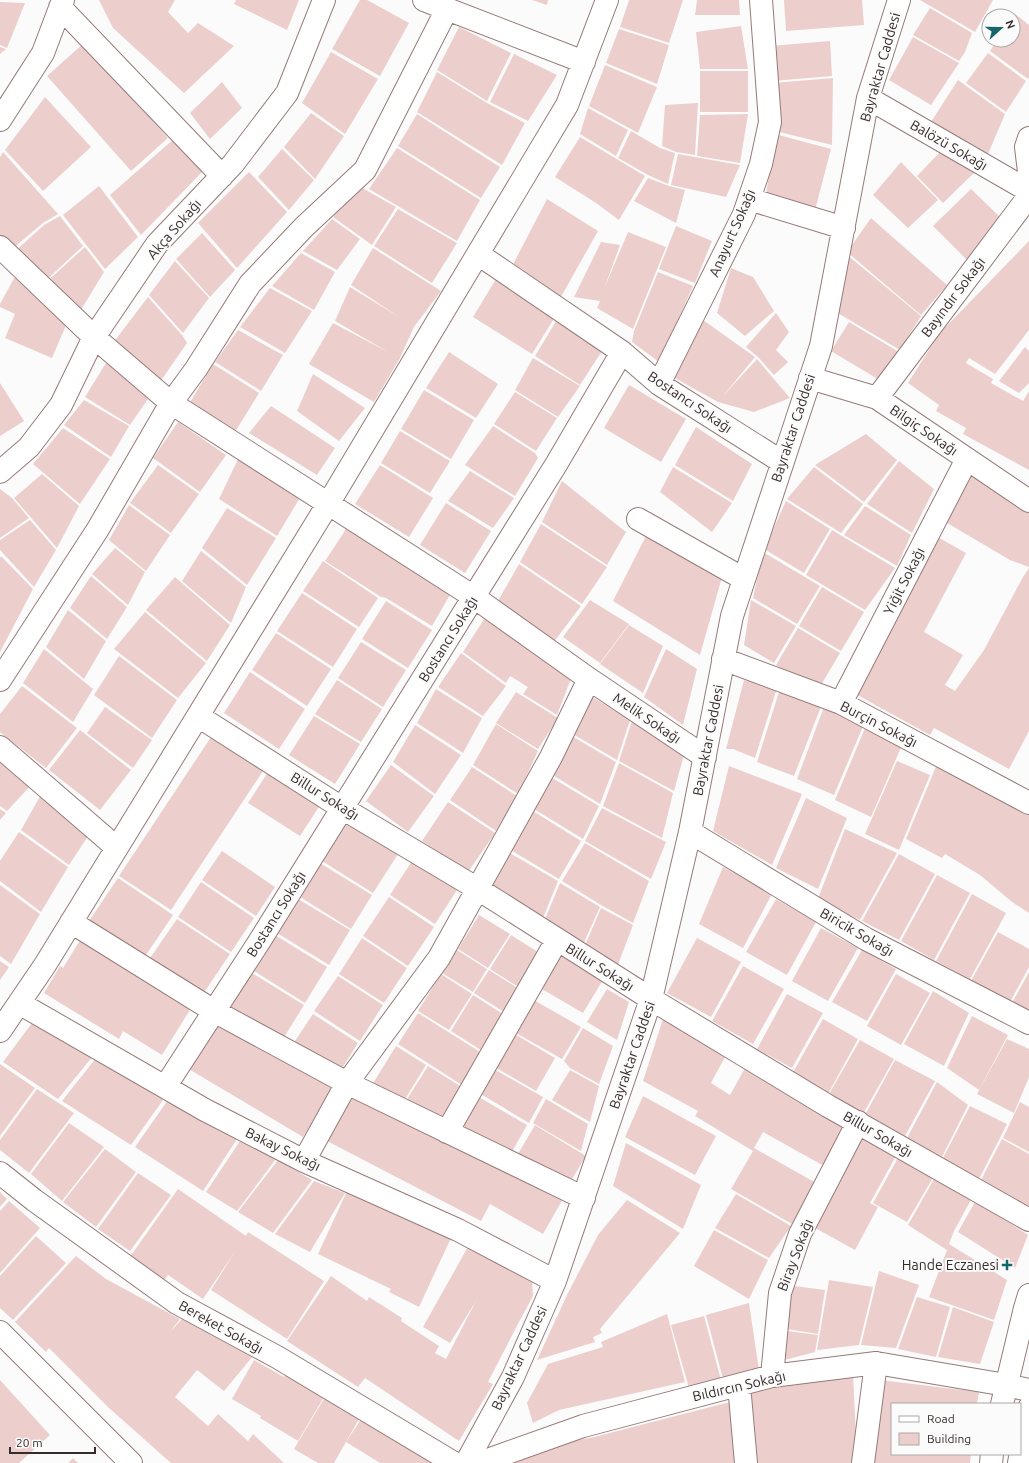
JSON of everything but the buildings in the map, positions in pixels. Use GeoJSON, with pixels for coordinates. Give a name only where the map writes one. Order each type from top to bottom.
{"type":"FeatureCollection","features":[{"type":"Feature","properties":{"kind":"street","name":"Akça Sokağı"},"geometry":{"type":"LineString","coordinates":[[0,472],[29,447],[61,405],[94,337],[157,244],[233,164],[287,93],[324,0]]}},
{"type":"Feature","properties":{"kind":"street"},"geometry":{"type":"LineString","coordinates":[[424,0],[584,62]]}},
{"type":"Feature","properties":{"kind":"street"},"geometry":{"type":"LineString","coordinates":[[0,1031],[72,922],[328,504],[567,105],[607,0]]}},
{"type":"Feature","properties":{"kind":"street","name":"Anayurt Sokağı"},"geometry":{"type":"LineString","coordinates":[[659,384],[744,214],[761,164],[770,122],[761,0]]}},
{"type":"Feature","properties":{"kind":"street","name":"Bayraktar Caddesi"},"geometry":{"type":"LineString","coordinates":[[466,1463],[513,1377],[555,1281],[651,999],[690,832],[732,616],[820,346],[868,98],[899,0]]}},
{"type":"Feature","properties":{"kind":"street"},"geometry":{"type":"LineString","coordinates":[[0,120],[43,53],[61,4],[222,176]]}},
{"type":"Feature","properties":{"kind":"street"},"geometry":{"type":"LineString","coordinates":[[0,680],[98,529],[172,403],[196,369],[250,284],[304,227],[365,170],[447,9]]}},
{"type":"Feature","properties":{"kind":"street","name":"Balözü Sokağı"},"geometry":{"type":"LineString","coordinates":[[868,98],[1029,191]]}},
{"type":"Feature","properties":{"kind":"street"},"geometry":{"type":"LineString","coordinates":[[1029,138],[1026,147],[1029,172]]}},
{"type":"Feature","properties":{"kind":"street","name":"Bayındır Sokağı"},"geometry":{"type":"LineString","coordinates":[[877,398],[1029,196]]}},
{"type":"Feature","properties":{"kind":"street"},"geometry":{"type":"LineString","coordinates":[[749,199],[844,228]]}},
{"type":"Feature","properties":{"kind":"street","name":"Melik Sokağı"},"geometry":{"type":"LineString","coordinates":[[0,247],[94,337],[172,403],[474,597],[589,679],[705,757]]}},
{"type":"Feature","properties":{"kind":"street"},"geometry":{"type":"LineString","coordinates":[[478,254],[622,352]]}},
{"type":"Feature","properties":{"kind":"street","name":"Bostancı Sokağı"},"geometry":{"type":"LineString","coordinates":[[165,1087],[474,597],[557,463],[622,352],[659,384],[782,462]]}},
{"type":"Feature","properties":{"kind":"street","name":"Bilgiç Sokağı"},"geometry":{"type":"LineString","coordinates":[[810,378],[877,398],[1029,501]]}},
{"type":"Feature","properties":{"kind":"street","name":"Yiğit Sokağı"},"geometry":{"type":"LineString","coordinates":[[841,703],[967,459]]}},
{"type":"Feature","properties":{"kind":"street"},"geometry":{"type":"LineString","coordinates":[[638,519],[744,579]]}},
{"type":"Feature","properties":{"kind":"street","name":"Burçin Sokağı"},"geometry":{"type":"LineString","coordinates":[[723,659],[841,703],[1026,794]]}},
{"type":"Feature","properties":{"kind":"street"},"geometry":{"type":"LineString","coordinates":[[304,1160],[347,1083],[439,958],[551,757],[589,679]]}},
{"type":"Feature","properties":{"kind":"street","name":"Billur Sokağı"},"geometry":{"type":"LineString","coordinates":[[198,716],[342,808],[478,889],[651,999],[828,1106],[1029,1220]]}},
{"type":"Feature","properties":{"kind":"street"},"geometry":{"type":"LineString","coordinates":[[0,747],[117,848]]}},
{"type":"Feature","properties":{"kind":"street","name":"Biricik Sokağı"},"geometry":{"type":"LineString","coordinates":[[690,832],[866,939],[1029,1023]]}},
{"type":"Feature","properties":{"kind":"street"},"geometry":{"type":"LineString","coordinates":[[72,922],[214,1011],[347,1083],[584,1198]]}},
{"type":"Feature","properties":{"kind":"street"},"geometry":{"type":"LineString","coordinates":[[447,1132],[557,940]]}},
{"type":"Feature","properties":{"kind":"street","name":"Bakay Sokağı"},"geometry":{"type":"LineString","coordinates":[[19,1002],[205,1110],[304,1160],[458,1230],[555,1281]]}},
{"type":"Feature","properties":{"kind":"street","name":"Biray Sokağı"},"geometry":{"type":"LineString","coordinates":[[772,1376],[780,1293],[800,1234],[858,1122]]}},
{"type":"Feature","properties":{"kind":"street","name":"Bereket Sokağı"},"geometry":{"type":"LineString","coordinates":[[0,1172],[34,1200],[177,1303],[277,1357],[454,1463]]}},
{"type":"Feature","properties":{"kind":"street"},"geometry":{"type":"LineString","coordinates":[[1004,1395],[1029,1295]]}},
{"type":"Feature","properties":{"kind":"street"},"geometry":{"type":"LineString","coordinates":[[0,1332],[131,1463]]}},
{"type":"Feature","properties":{"kind":"street"},"geometry":{"type":"LineString","coordinates":[[863,1463],[876,1363]]}},
{"type":"Feature","properties":{"kind":"street","name":"Bıldırcın Sokağı"},"geometry":{"type":"LineString","coordinates":[[479,1463],[583,1426],[772,1376],[876,1363],[1004,1395],[1029,1390]]}},
{"type":"Feature","properties":{"kind":"street"},"geometry":{"type":"LineString","coordinates":[[739,1385],[746,1463]]}},
{"type":"Feature","properties":{"kind":"street"},"geometry":{"type":"LineString","coordinates":[[1021,1452],[1029,1408]]}},
{"type":"Feature","properties":{"kind":"place","name":"Hande Eczanesi"},"geometry":{"type":"Point","coordinates":[1007,1265]}}]}
